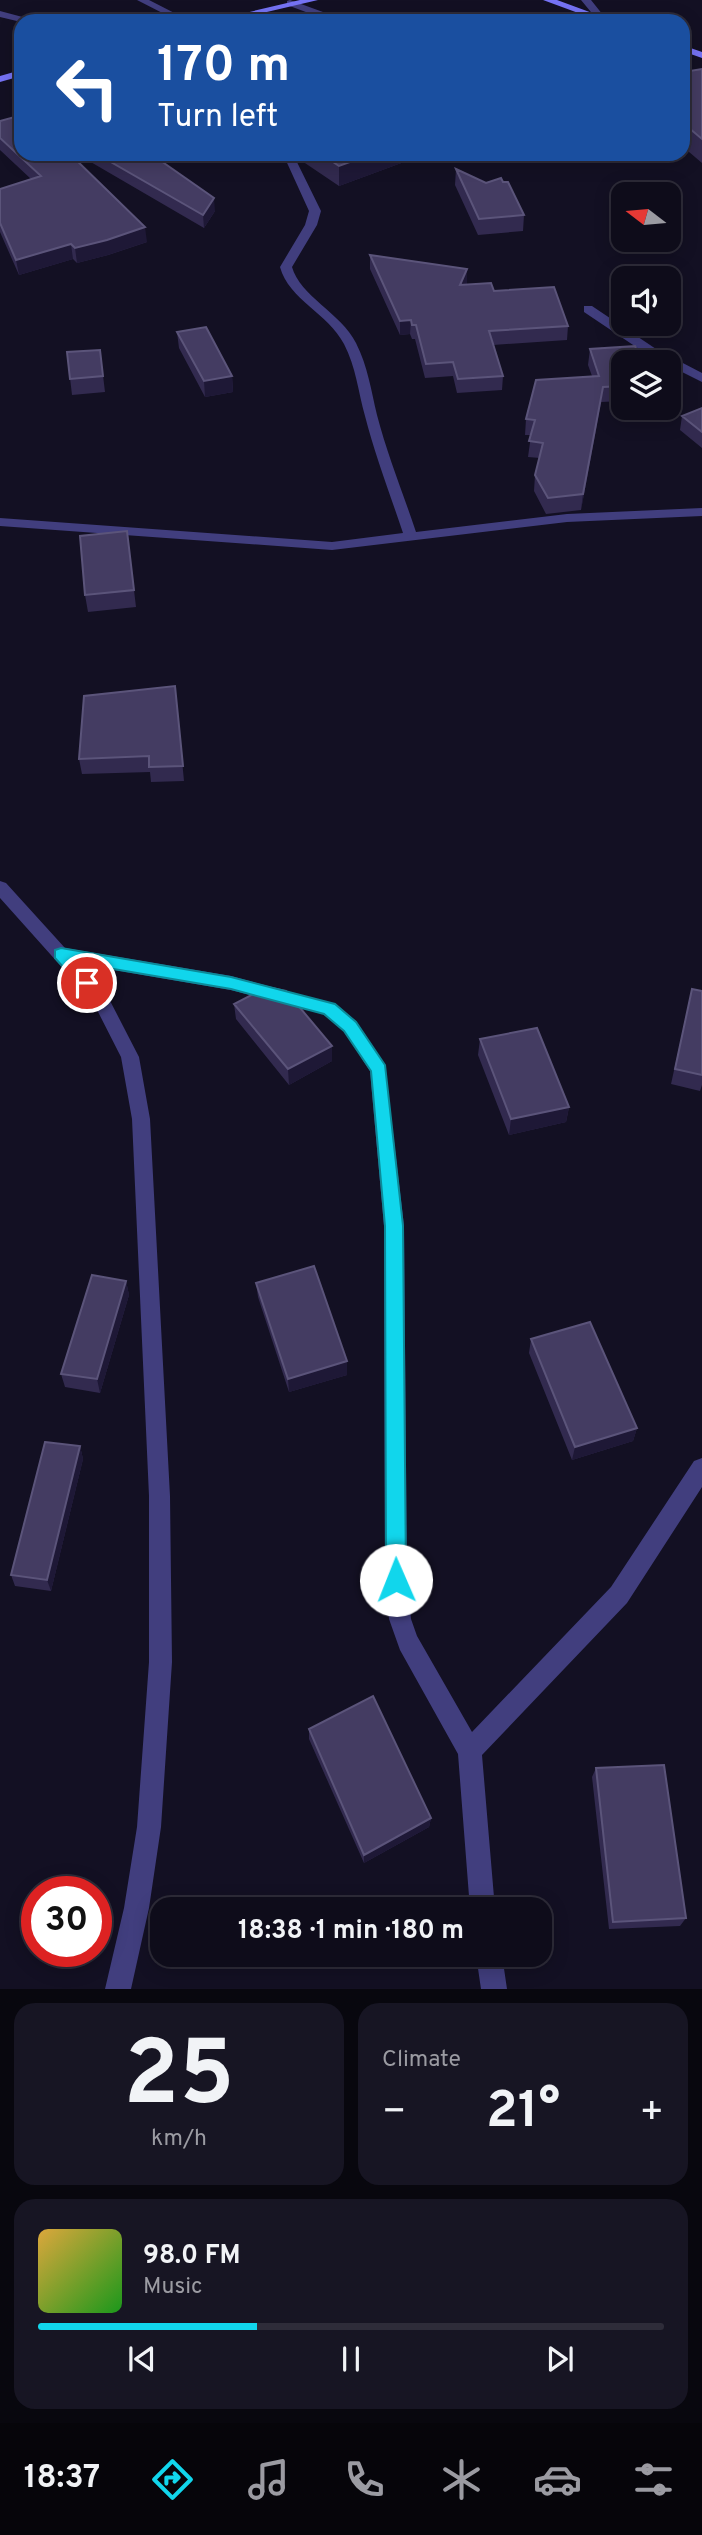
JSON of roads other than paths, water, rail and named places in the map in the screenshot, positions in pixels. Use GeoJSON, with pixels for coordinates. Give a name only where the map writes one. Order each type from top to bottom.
{"type":"FeatureCollection","features":[{"type":"Feature","properties":{"kind":"main road"},"geometry":{"type":"LineString","coordinates":[[245,14],[313,0]]}},
{"type":"Feature","properties":{"kind":"main road"},"geometry":{"type":"LineString","coordinates":[[548,0],[595,14]]}},
{"type":"Feature","properties":{"kind":"street"},"geometry":{"type":"LineString","coordinates":[[142,0],[171,14]]}},
{"type":"Feature","properties":{"kind":"street"},"geometry":{"type":"LineString","coordinates":[[586,0],[597,14]]}},
{"type":"Feature","properties":{"kind":"street"},"geometry":{"type":"LineString","coordinates":[[290,3],[319,14]]}},
{"type":"Feature","properties":{"kind":"street"},"geometry":{"type":"LineString","coordinates":[[291,161],[315,211],[312,225],[293,251],[286,267],[289,278],[299,291],[324,310],[349,341],[364,376],[371,415],[410,535]]}},
{"type":"Feature","properties":{"kind":"street"},"geometry":{"type":"LineString","coordinates":[[588,309],[663,359],[702,378]]}},
{"type":"Feature","properties":{"kind":"street"},"geometry":{"type":"LineString","coordinates":[[0,522],[332,546],[567,518],[702,512]]}},
{"type":"Feature","properties":{"kind":"street"},"geometry":{"type":"LineString","coordinates":[[0,887],[100,998],[130,1057],[141,1119],[163,1577],[160,1691],[136,1920],[118,1989]]}},
{"type":"Feature","properties":{"kind":"street"},"geometry":{"type":"LineString","coordinates":[[61,954],[231,983],[329,1009],[350,1026],[379,1070],[394,1226],[396,1580],[400,1619],[408,1642],[470,1751],[482,1897]]}},
{"type":"Feature","properties":{"kind":"street"},"geometry":{"type":"LineString","coordinates":[[470,1751],[619,1595],[702,1468]]}},
{"type":"Feature","properties":{"kind":"street"},"geometry":{"type":"LineString","coordinates":[[491,1967],[494,1989]]}}]}
